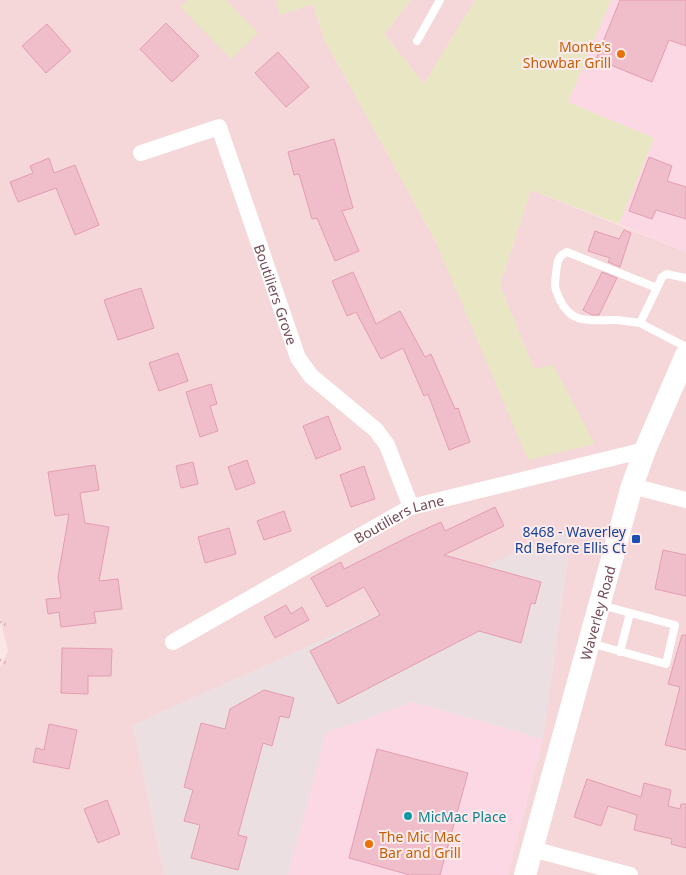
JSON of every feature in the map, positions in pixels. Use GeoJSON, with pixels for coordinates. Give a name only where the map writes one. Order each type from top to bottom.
{"type":"FeatureCollection","features":[{"type":"Feature","properties":{"kind":"main road","name":"Waverley Road"},"geometry":{"type":"LineString","coordinates":[[526,875],[632,486],[645,450],[686,355]]}},
{"type":"Feature","properties":{"kind":"street","name":"Boutiliers Grove"},"geometry":{"type":"LineString","coordinates":[[141,153],[219,127],[298,358],[311,376],[376,430],[387,446],[411,507]]}},
{"type":"Feature","properties":{"kind":"street","name":"Boutiliers Lane"},"geometry":{"type":"LineString","coordinates":[[173,642],[411,507],[645,450]]}},
{"type":"Feature","properties":{"kind":"street"},"geometry":{"type":"LineString","coordinates":[[632,486],[686,500]]}},
{"type":"Feature","properties":{"kind":"street"},"geometry":{"type":"LineString","coordinates":[[532,849],[630,875]]}},
{"type":"Feature","properties":{"kind":"lane"},"geometry":{"type":"LineString","coordinates":[[417,41],[440,0]]}},
{"type":"Feature","properties":{"kind":"lane"},"geometry":{"type":"LineString","coordinates":[[656,288],[567,252],[558,259],[554,286],[564,308],[576,318],[591,322],[616,320],[640,324],[686,347]]}},
{"type":"Feature","properties":{"kind":"lane"},"geometry":{"type":"LineString","coordinates":[[640,324],[662,277],[667,274],[686,278]]}},
{"type":"Feature","properties":{"kind":"lane"},"geometry":{"type":"LineString","coordinates":[[589,642],[666,664],[675,625],[599,605]]}},
{"type":"Feature","properties":{"kind":"lane"},"geometry":{"type":"LineString","coordinates":[[620,652],[630,613]]}},
{"type":"Feature","properties":{"kind":"path"},"geometry":{"type":"LineString","coordinates":[[0,622],[6,625]]}},
{"type":"Feature","properties":{"kind":"path"},"geometry":{"type":"LineString","coordinates":[[0,660],[8,664]]}},
{"type":"Feature","properties":{"kind":"shaded area"},"geometry":{"type":"Polygon","coordinates":[[[0,0],[276,0],[280,15],[313,4],[324,39],[435,240],[534,369],[500,285],[531,190],[686,252],[686,875],[508,875],[543,739],[572,528],[133,725],[164,875],[0,875],[0,667],[8,651],[0,617],[0,0]]]}},
{"type":"Feature","properties":{"kind":"shaded area"},"geometry":{"type":"Polygon","coordinates":[[[188,0],[226,0],[258,33],[231,59],[180,7],[188,0]]]}},
{"type":"Feature","properties":{"kind":"shaded area"},"geometry":{"type":"Polygon","coordinates":[[[276,0],[411,0],[384,34],[424,84],[475,0],[611,0],[568,102],[654,138],[619,224],[531,190],[500,285],[534,369],[553,365],[595,444],[528,460],[435,240],[324,39],[313,4],[280,15],[276,0]]]}},
{"type":"Feature","properties":{"kind":"shaded area"},"geometry":{"type":"Polygon","coordinates":[[[411,0],[475,0],[424,84],[384,34],[411,0]]]}},
{"type":"Feature","properties":{"kind":"shaded area"},"geometry":{"type":"Polygon","coordinates":[[[611,0],[686,0],[686,252],[619,224],[654,138],[568,102],[611,0]]]}},
{"type":"Feature","properties":{"kind":"shaded area"},"geometry":{"type":"Polygon","coordinates":[[[572,527],[543,739],[413,702],[326,733],[288,875],[164,875],[133,725],[572,527]]]}},
{"type":"Feature","properties":{"kind":"shaded area"},"geometry":{"type":"Polygon","coordinates":[[[412,702],[543,739],[508,875],[288,875],[326,733],[412,702]]]}},
{"type":"Feature","properties":{"kind":"building"},"geometry":{"type":"Polygon","coordinates":[[[620,0],[686,0],[686,46],[669,40],[652,82],[596,59],[620,0]]]}},
{"type":"Feature","properties":{"kind":"building"},"geometry":{"type":"Polygon","coordinates":[[[166,23],[199,56],[172,82],[140,49],[166,23]]]}},
{"type":"Feature","properties":{"kind":"building"},"geometry":{"type":"Polygon","coordinates":[[[47,24],[71,51],[46,73],[22,46],[47,24]]]}},
{"type":"Feature","properties":{"kind":"building"},"geometry":{"type":"Polygon","coordinates":[[[278,52],[309,87],[286,107],[255,73],[278,52]]]}},
{"type":"Feature","properties":{"kind":"building"},"geometry":{"type":"Polygon","coordinates":[[[334,139],[353,208],[342,211],[359,251],[335,261],[317,218],[312,219],[299,174],[294,175],[288,152],[334,139]]]}},
{"type":"Feature","properties":{"kind":"building"},"geometry":{"type":"Polygon","coordinates":[[[649,157],[672,166],[667,181],[686,187],[686,219],[656,210],[652,219],[629,211],[649,157]]]}},
{"type":"Feature","properties":{"kind":"building"},"geometry":{"type":"Polygon","coordinates":[[[49,158],[54,173],[75,165],[99,225],[75,235],[56,188],[18,202],[10,182],[33,173],[30,166],[49,158]]]}},
{"type":"Feature","properties":{"kind":"building"},"geometry":{"type":"Polygon","coordinates":[[[624,230],[631,233],[620,267],[608,262],[610,258],[588,251],[595,231],[619,239],[624,230]]]}},
{"type":"Feature","properties":{"kind":"building"},"geometry":{"type":"Polygon","coordinates":[[[353,272],[376,324],[400,311],[425,357],[431,354],[455,409],[458,408],[470,442],[449,450],[428,394],[424,396],[403,348],[381,359],[356,312],[347,316],[332,281],[353,272]]]}},
{"type":"Feature","properties":{"kind":"building"},"geometry":{"type":"Polygon","coordinates":[[[602,272],[617,278],[599,315],[592,315],[583,310],[602,272]]]}},
{"type":"Feature","properties":{"kind":"building"},"geometry":{"type":"Polygon","coordinates":[[[141,288],[154,328],[118,340],[104,300],[141,288]]]}},
{"type":"Feature","properties":{"kind":"building"},"geometry":{"type":"Polygon","coordinates":[[[178,353],[188,381],[159,391],[149,363],[178,353]]]}},
{"type":"Feature","properties":{"kind":"building"},"geometry":{"type":"Polygon","coordinates":[[[211,384],[217,404],[210,406],[218,431],[200,437],[186,392],[211,384]]]}},
{"type":"Feature","properties":{"kind":"building"},"geometry":{"type":"Polygon","coordinates":[[[328,416],[341,449],[316,459],[303,426],[328,416]]]}},
{"type":"Feature","properties":{"kind":"building"},"geometry":{"type":"Polygon","coordinates":[[[247,460],[255,483],[236,490],[228,467],[247,460]]]}},
{"type":"Feature","properties":{"kind":"building"},"geometry":{"type":"Polygon","coordinates":[[[193,462],[198,484],[181,488],[176,466],[193,462]]]}},
{"type":"Feature","properties":{"kind":"building"},"geometry":{"type":"Polygon","coordinates":[[[95,465],[99,490],[80,493],[85,523],[109,527],[99,581],[118,579],[122,609],[94,612],[96,623],[61,627],[59,612],[48,614],[46,599],[61,598],[58,577],[69,514],[55,516],[48,472],[95,465]]]}},
{"type":"Feature","properties":{"kind":"building"},"geometry":{"type":"Polygon","coordinates":[[[364,466],[375,499],[351,507],[340,475],[364,466]]]}},
{"type":"Feature","properties":{"kind":"building"},"geometry":{"type":"Polygon","coordinates":[[[495,507],[504,526],[444,555],[541,582],[535,604],[531,603],[521,643],[479,631],[338,704],[310,651],[380,615],[364,587],[327,607],[311,578],[341,562],[344,569],[441,522],[445,531],[495,507]]]}},
{"type":"Feature","properties":{"kind":"building"},"geometry":{"type":"Polygon","coordinates":[[[284,511],[291,531],[264,540],[257,521],[284,511]]]}},
{"type":"Feature","properties":{"kind":"building"},"geometry":{"type":"Polygon","coordinates":[[[229,528],[236,554],[205,563],[198,537],[229,528]]]}},
{"type":"Feature","properties":{"kind":"building"},"geometry":{"type":"Polygon","coordinates":[[[663,550],[686,555],[686,596],[655,589],[663,550]]]}},
{"type":"Feature","properties":{"kind":"building"},"geometry":{"type":"Polygon","coordinates":[[[286,605],[291,614],[302,607],[309,620],[275,638],[264,617],[286,605]]]}},
{"type":"Feature","properties":{"kind":"building"},"geometry":{"type":"Polygon","coordinates":[[[682,635],[686,635],[686,750],[665,745],[680,687],[668,684],[682,635]]]}},
{"type":"Feature","properties":{"kind":"building"},"geometry":{"type":"Polygon","coordinates":[[[62,648],[112,649],[111,676],[88,676],[88,694],[61,693],[62,648]]]}},
{"type":"Feature","properties":{"kind":"building"},"geometry":{"type":"Polygon","coordinates":[[[264,690],[294,698],[289,718],[280,716],[272,746],[263,743],[238,835],[247,837],[238,870],[191,858],[200,825],[184,821],[193,790],[184,787],[201,723],[225,729],[230,709],[264,690]]]}},
{"type":"Feature","properties":{"kind":"building"},"geometry":{"type":"Polygon","coordinates":[[[49,724],[77,730],[69,769],[33,762],[36,748],[44,750],[49,724]]]}},
{"type":"Feature","properties":{"kind":"building","name":"MicMac Place"},"geometry":{"type":"Polygon","coordinates":[[[377,749],[468,773],[440,875],[410,875],[349,858],[377,749]]]}},
{"type":"Feature","properties":{"kind":"building"},"geometry":{"type":"Polygon","coordinates":[[[587,779],[641,797],[644,783],[671,790],[668,806],[680,809],[681,804],[686,804],[686,848],[671,844],[672,839],[634,830],[637,815],[608,806],[601,826],[574,817],[587,779]]]}},
{"type":"Feature","properties":{"kind":"building"},"geometry":{"type":"Polygon","coordinates":[[[107,800],[120,834],[98,843],[84,809],[107,800]]]}},
{"type":"Feature","properties":{"kind":"place","name":"Monte's Showbar Grill"},"geometry":{"type":"Point","coordinates":[621,54]}},
{"type":"Feature","properties":{"kind":"place","name":"8468 - Waverley Rd Before Ellis Ct"},"geometry":{"type":"Point","coordinates":[636,539]}},
{"type":"Feature","properties":{"kind":"place","name":"MicMac Place"},"geometry":{"type":"Point","coordinates":[408,816]}},
{"type":"Feature","properties":{"kind":"place","name":"The Mic Mac Bar and Grill"},"geometry":{"type":"Point","coordinates":[369,844]}}]}
